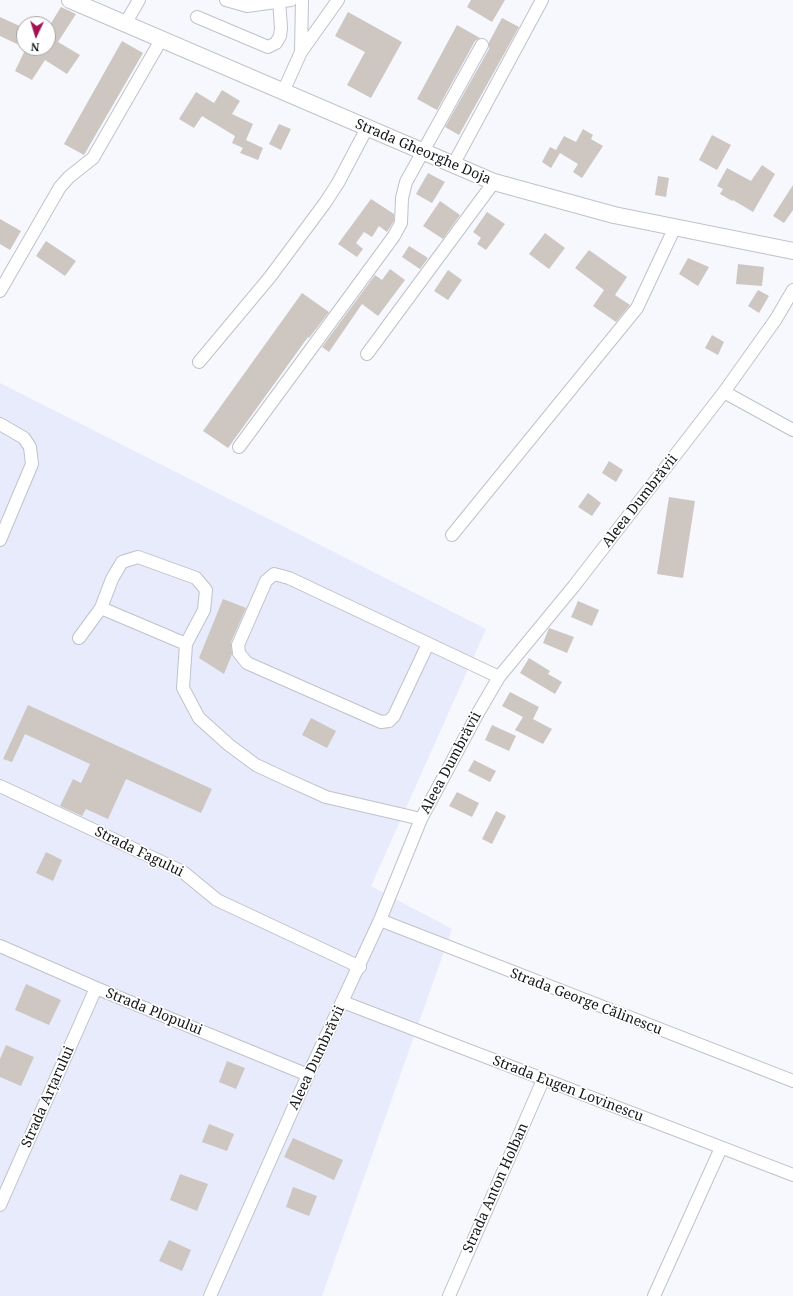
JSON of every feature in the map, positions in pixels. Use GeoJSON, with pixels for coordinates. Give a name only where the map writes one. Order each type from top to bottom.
{"type":"FeatureCollection","features":[{"type":"Feature","properties":{"kind":"main road","name":"Strada Gheorghe Doja"},"geometry":{"type":"LineString","coordinates":[[70,0],[494,182],[614,215],[793,250]]}},
{"type":"Feature","properties":{"kind":"street"},"geometry":{"type":"LineString","coordinates":[[125,24],[139,0]]}},
{"type":"Feature","properties":{"kind":"street"},"geometry":{"type":"LineString","coordinates":[[197,18],[268,47],[276,44],[280,36],[283,1],[247,6],[226,0]]}},
{"type":"Feature","properties":{"kind":"street"},"geometry":{"type":"LineString","coordinates":[[301,52],[302,0]]}},
{"type":"Feature","properties":{"kind":"street"},"geometry":{"type":"LineString","coordinates":[[283,92],[301,52],[338,0]]}},
{"type":"Feature","properties":{"kind":"street"},"geometry":{"type":"LineString","coordinates":[[453,165],[542,0]]}},
{"type":"Feature","properties":{"kind":"street"},"geometry":{"type":"LineString","coordinates":[[0,292],[60,187],[69,177],[93,158],[161,40]]}},
{"type":"Feature","properties":{"kind":"street"},"geometry":{"type":"LineString","coordinates":[[239,447],[394,236],[401,222],[402,198],[406,182],[482,45]]}},
{"type":"Feature","properties":{"kind":"street"},"geometry":{"type":"LineString","coordinates":[[198,362],[270,277],[324,203],[367,128]]}},
{"type":"Feature","properties":{"kind":"street"},"geometry":{"type":"LineString","coordinates":[[367,354],[494,182]]}},
{"type":"Feature","properties":{"kind":"street"},"geometry":{"type":"LineString","coordinates":[[452,535],[637,308],[674,227]]}},
{"type":"Feature","properties":{"kind":"street","name":"Aleea Dumbrăvii"},"geometry":{"type":"LineString","coordinates":[[210,1296],[308,1075],[360,966],[421,819],[455,752],[499,677],[574,586],[724,392],[776,319],[793,290]]}},
{"type":"Feature","properties":{"kind":"street"},"geometry":{"type":"LineString","coordinates":[[724,392],[793,430]]}},
{"type":"Feature","properties":{"kind":"street"},"geometry":{"type":"LineString","coordinates":[[0,424],[24,438],[30,447],[32,464],[0,540]]}},
{"type":"Feature","properties":{"kind":"street"},"geometry":{"type":"LineString","coordinates":[[79,638],[101,608],[112,579],[122,562],[138,557],[196,578],[206,590],[204,610],[186,644],[183,688],[199,718],[228,745],[256,764],[326,797],[421,819]]}},
{"type":"Feature","properties":{"kind":"street"},"geometry":{"type":"LineString","coordinates":[[428,644],[394,716],[389,721],[381,722],[247,663],[239,654],[238,645],[266,581],[274,574],[289,578],[499,677]]}},
{"type":"Feature","properties":{"kind":"street"},"geometry":{"type":"LineString","coordinates":[[101,608],[186,644]]}},
{"type":"Feature","properties":{"kind":"street","name":"Strada Fagului"},"geometry":{"type":"LineString","coordinates":[[0,786],[183,872],[217,900],[360,966]]}},
{"type":"Feature","properties":{"kind":"street","name":"Strada George Călinescu"},"geometry":{"type":"LineString","coordinates":[[380,920],[793,1081]]}},
{"type":"Feature","properties":{"kind":"street","name":"Strada Plopului"},"geometry":{"type":"LineString","coordinates":[[0,946],[96,988],[308,1075]]}},
{"type":"Feature","properties":{"kind":"street","name":"Strada Arțarului"},"geometry":{"type":"LineString","coordinates":[[0,1205],[96,988]]}},
{"type":"Feature","properties":{"kind":"street","name":"Strada Eugen Lovinescu"},"geometry":{"type":"LineString","coordinates":[[343,1002],[793,1175]]}},
{"type":"Feature","properties":{"kind":"street","name":"Strada Anton Holban"},"geometry":{"type":"LineString","coordinates":[[449,1296],[544,1080]]}},
{"type":"Feature","properties":{"kind":"street"},"geometry":{"type":"LineString","coordinates":[[654,1296],[721,1148]]}},
{"type":"Feature","properties":{"kind":"shaded area"},"geometry":{"type":"Polygon","coordinates":[[[0,383],[486,629],[371,886],[452,929],[322,1296],[0,1296],[0,383]]]}},
{"type":"Feature","properties":{"kind":"building"},"geometry":{"type":"Polygon","coordinates":[[[471,0],[505,0],[492,22],[467,7],[471,0]]]}},
{"type":"Feature","properties":{"kind":"building"},"geometry":{"type":"Polygon","coordinates":[[[61,7],[76,14],[58,42],[80,55],[67,74],[45,60],[32,80],[15,71],[22,56],[56,56],[55,16],[61,7]]]}},
{"type":"Feature","properties":{"kind":"building"},"geometry":{"type":"Polygon","coordinates":[[[348,12],[402,42],[371,98],[347,85],[365,52],[335,36],[348,12]]]}},
{"type":"Feature","properties":{"kind":"building"},"geometry":{"type":"Polygon","coordinates":[[[0,17],[16,24],[16,44],[0,36],[0,17]]]}},
{"type":"Feature","properties":{"kind":"building"},"geometry":{"type":"Polygon","coordinates":[[[502,18],[519,27],[459,135],[445,127],[489,49],[489,42],[502,18]]]}},
{"type":"Feature","properties":{"kind":"building"},"geometry":{"type":"Polygon","coordinates":[[[457,25],[480,38],[475,41],[437,110],[417,99],[457,25]]]}},
{"type":"Feature","properties":{"kind":"building"},"geometry":{"type":"Polygon","coordinates":[[[122,41],[143,53],[84,155],[64,144],[122,41]]]}},
{"type":"Feature","properties":{"kind":"building"},"geometry":{"type":"Polygon","coordinates":[[[222,90],[240,101],[232,114],[253,124],[246,140],[263,148],[258,160],[240,153],[243,148],[232,143],[235,136],[202,116],[194,128],[179,119],[196,92],[214,103],[222,90]]]}},
{"type":"Feature","properties":{"kind":"building"},"geometry":{"type":"Polygon","coordinates":[[[279,124],[291,129],[281,150],[269,144],[279,124]]]}},
{"type":"Feature","properties":{"kind":"building"},"geometry":{"type":"Polygon","coordinates":[[[583,129],[593,135],[591,139],[603,146],[582,178],[573,172],[578,164],[560,153],[551,168],[542,162],[550,147],[556,150],[564,136],[576,142],[583,129]]]}},
{"type":"Feature","properties":{"kind":"building"},"geometry":{"type":"Polygon","coordinates":[[[712,135],[731,145],[717,170],[699,160],[712,135]]]}},
{"type":"Feature","properties":{"kind":"building"},"geometry":{"type":"Polygon","coordinates":[[[762,165],[775,174],[753,212],[720,194],[723,189],[717,186],[727,168],[751,181],[762,165]]]}},
{"type":"Feature","properties":{"kind":"building"},"geometry":{"type":"Polygon","coordinates":[[[428,173],[445,182],[432,203],[416,194],[428,173]]]}},
{"type":"Feature","properties":{"kind":"building"},"geometry":{"type":"Polygon","coordinates":[[[658,176],[669,178],[666,197],[655,195],[658,176]]]}},
{"type":"Feature","properties":{"kind":"building"},"geometry":{"type":"Polygon","coordinates":[[[793,185],[793,210],[784,223],[773,216],[793,185]]]}},
{"type":"Feature","properties":{"kind":"building"},"geometry":{"type":"Polygon","coordinates":[[[371,199],[394,214],[394,221],[387,232],[379,226],[372,237],[364,232],[356,243],[363,249],[357,257],[338,244],[371,199]]]}},
{"type":"Feature","properties":{"kind":"building"},"geometry":{"type":"Polygon","coordinates":[[[440,201],[460,215],[443,239],[423,226],[440,201]]]}},
{"type":"Feature","properties":{"kind":"building"},"geometry":{"type":"Polygon","coordinates":[[[487,212],[505,224],[486,250],[477,244],[481,238],[473,232],[487,212]]]}},
{"type":"Feature","properties":{"kind":"building"},"geometry":{"type":"Polygon","coordinates":[[[0,219],[21,231],[10,250],[0,244],[0,219]]]}},
{"type":"Feature","properties":{"kind":"building"},"geometry":{"type":"Polygon","coordinates":[[[545,233],[565,248],[549,269],[529,254],[545,233]]]}},
{"type":"Feature","properties":{"kind":"building"},"geometry":{"type":"Polygon","coordinates":[[[46,241],[76,261],[65,276],[36,256],[46,241]]]}},
{"type":"Feature","properties":{"kind":"building"},"geometry":{"type":"Polygon","coordinates":[[[409,246],[428,258],[420,269],[402,257],[409,246]]]}},
{"type":"Feature","properties":{"kind":"building"},"geometry":{"type":"Polygon","coordinates":[[[589,250],[627,277],[615,295],[630,305],[616,322],[593,306],[604,290],[575,268],[589,250]]]}},
{"type":"Feature","properties":{"kind":"building"},"geometry":{"type":"Polygon","coordinates":[[[688,258],[709,267],[698,286],[679,274],[688,258]]]}},
{"type":"Feature","properties":{"kind":"building"},"geometry":{"type":"Polygon","coordinates":[[[738,264],[764,267],[762,286],[736,284],[738,264]]]}},
{"type":"Feature","properties":{"kind":"building"},"geometry":{"type":"Polygon","coordinates":[[[390,269],[405,280],[378,316],[362,304],[329,352],[322,347],[375,275],[382,280],[390,269]]]}},
{"type":"Feature","properties":{"kind":"building"},"geometry":{"type":"Polygon","coordinates":[[[448,270],[462,280],[448,300],[434,291],[448,270]]]}},
{"type":"Feature","properties":{"kind":"building"},"geometry":{"type":"Polygon","coordinates":[[[758,290],[769,296],[759,313],[748,306],[758,290]]]}},
{"type":"Feature","properties":{"kind":"building"},"geometry":{"type":"Polygon","coordinates":[[[302,293],[329,312],[309,338],[308,337],[228,448],[203,431],[302,293]]]}},
{"type":"Feature","properties":{"kind":"building"},"geometry":{"type":"Polygon","coordinates":[[[712,335],[724,342],[718,355],[705,348],[712,335]]]}},
{"type":"Feature","properties":{"kind":"building"},"geometry":{"type":"Polygon","coordinates":[[[609,461],[623,470],[616,482],[602,473],[609,461]]]}},
{"type":"Feature","properties":{"kind":"building"},"geometry":{"type":"Polygon","coordinates":[[[588,493],[601,503],[592,516],[578,507],[588,493]]]}},
{"type":"Feature","properties":{"kind":"building"},"geometry":{"type":"Polygon","coordinates":[[[669,497],[695,501],[683,578],[657,574],[669,497]]]}},
{"type":"Feature","properties":{"kind":"building"},"geometry":{"type":"Polygon","coordinates":[[[223,599],[246,608],[231,642],[232,654],[224,674],[199,658],[223,599]]]}},
{"type":"Feature","properties":{"kind":"building"},"geometry":{"type":"Polygon","coordinates":[[[578,601],[599,610],[592,626],[571,617],[578,601]]]}},
{"type":"Feature","properties":{"kind":"building"},"geometry":{"type":"Polygon","coordinates":[[[549,628],[574,637],[567,653],[543,643],[549,628]]]}},
{"type":"Feature","properties":{"kind":"building"},"geometry":{"type":"Polygon","coordinates":[[[529,658],[550,671],[548,674],[562,682],[555,694],[520,673],[529,658]]]}},
{"type":"Feature","properties":{"kind":"building"},"geometry":{"type":"Polygon","coordinates":[[[510,692],[539,707],[533,719],[552,729],[543,744],[515,730],[523,717],[502,706],[510,692]]]}},
{"type":"Feature","properties":{"kind":"building"},"geometry":{"type":"Polygon","coordinates":[[[28,705],[212,789],[201,813],[126,779],[108,819],[86,809],[82,816],[60,806],[73,779],[81,783],[90,764],[25,734],[12,762],[3,759],[28,705]]]}},
{"type":"Feature","properties":{"kind":"building"},"geometry":{"type":"Polygon","coordinates":[[[311,718],[336,731],[327,748],[302,735],[311,718]]]}},
{"type":"Feature","properties":{"kind":"building"},"geometry":{"type":"Polygon","coordinates":[[[492,725],[516,736],[509,751],[485,740],[492,725]]]}},
{"type":"Feature","properties":{"kind":"building"},"geometry":{"type":"Polygon","coordinates":[[[474,760],[496,771],[490,782],[468,771],[474,760]]]}},
{"type":"Feature","properties":{"kind":"building"},"geometry":{"type":"Polygon","coordinates":[[[457,792],[479,803],[472,817],[449,806],[457,792]]]}},
{"type":"Feature","properties":{"kind":"building"},"geometry":{"type":"Polygon","coordinates":[[[496,811],[506,816],[492,844],[482,839],[496,811]]]}},
{"type":"Feature","properties":{"kind":"building"},"geometry":{"type":"Polygon","coordinates":[[[46,852],[62,860],[53,881],[36,873],[46,852]]]}},
{"type":"Feature","properties":{"kind":"building"},"geometry":{"type":"Polygon","coordinates":[[[26,984],[61,1000],[49,1025],[15,1010],[26,984]]]}},
{"type":"Feature","properties":{"kind":"building"},"geometry":{"type":"Polygon","coordinates":[[[6,1045],[34,1057],[21,1086],[0,1077],[0,1059],[6,1045]]]}},
{"type":"Feature","properties":{"kind":"building"},"geometry":{"type":"Polygon","coordinates":[[[227,1061],[245,1068],[236,1089],[219,1082],[227,1061]]]}},
{"type":"Feature","properties":{"kind":"building"},"geometry":{"type":"Polygon","coordinates":[[[209,1124],[234,1134],[227,1151],[202,1142],[209,1124]]]}},
{"type":"Feature","properties":{"kind":"building"},"geometry":{"type":"Polygon","coordinates":[[[293,1138],[343,1160],[334,1180],[284,1157],[293,1138]]]}},
{"type":"Feature","properties":{"kind":"building"},"geometry":{"type":"Polygon","coordinates":[[[180,1174],[208,1184],[197,1211],[170,1200],[180,1174]]]}},
{"type":"Feature","properties":{"kind":"building"},"geometry":{"type":"Polygon","coordinates":[[[293,1187],[317,1196],[309,1216],[286,1207],[293,1187]]]}},
{"type":"Feature","properties":{"kind":"building"},"geometry":{"type":"Polygon","coordinates":[[[169,1240],[191,1250],[182,1271],[159,1261],[169,1240]]]}}]}
